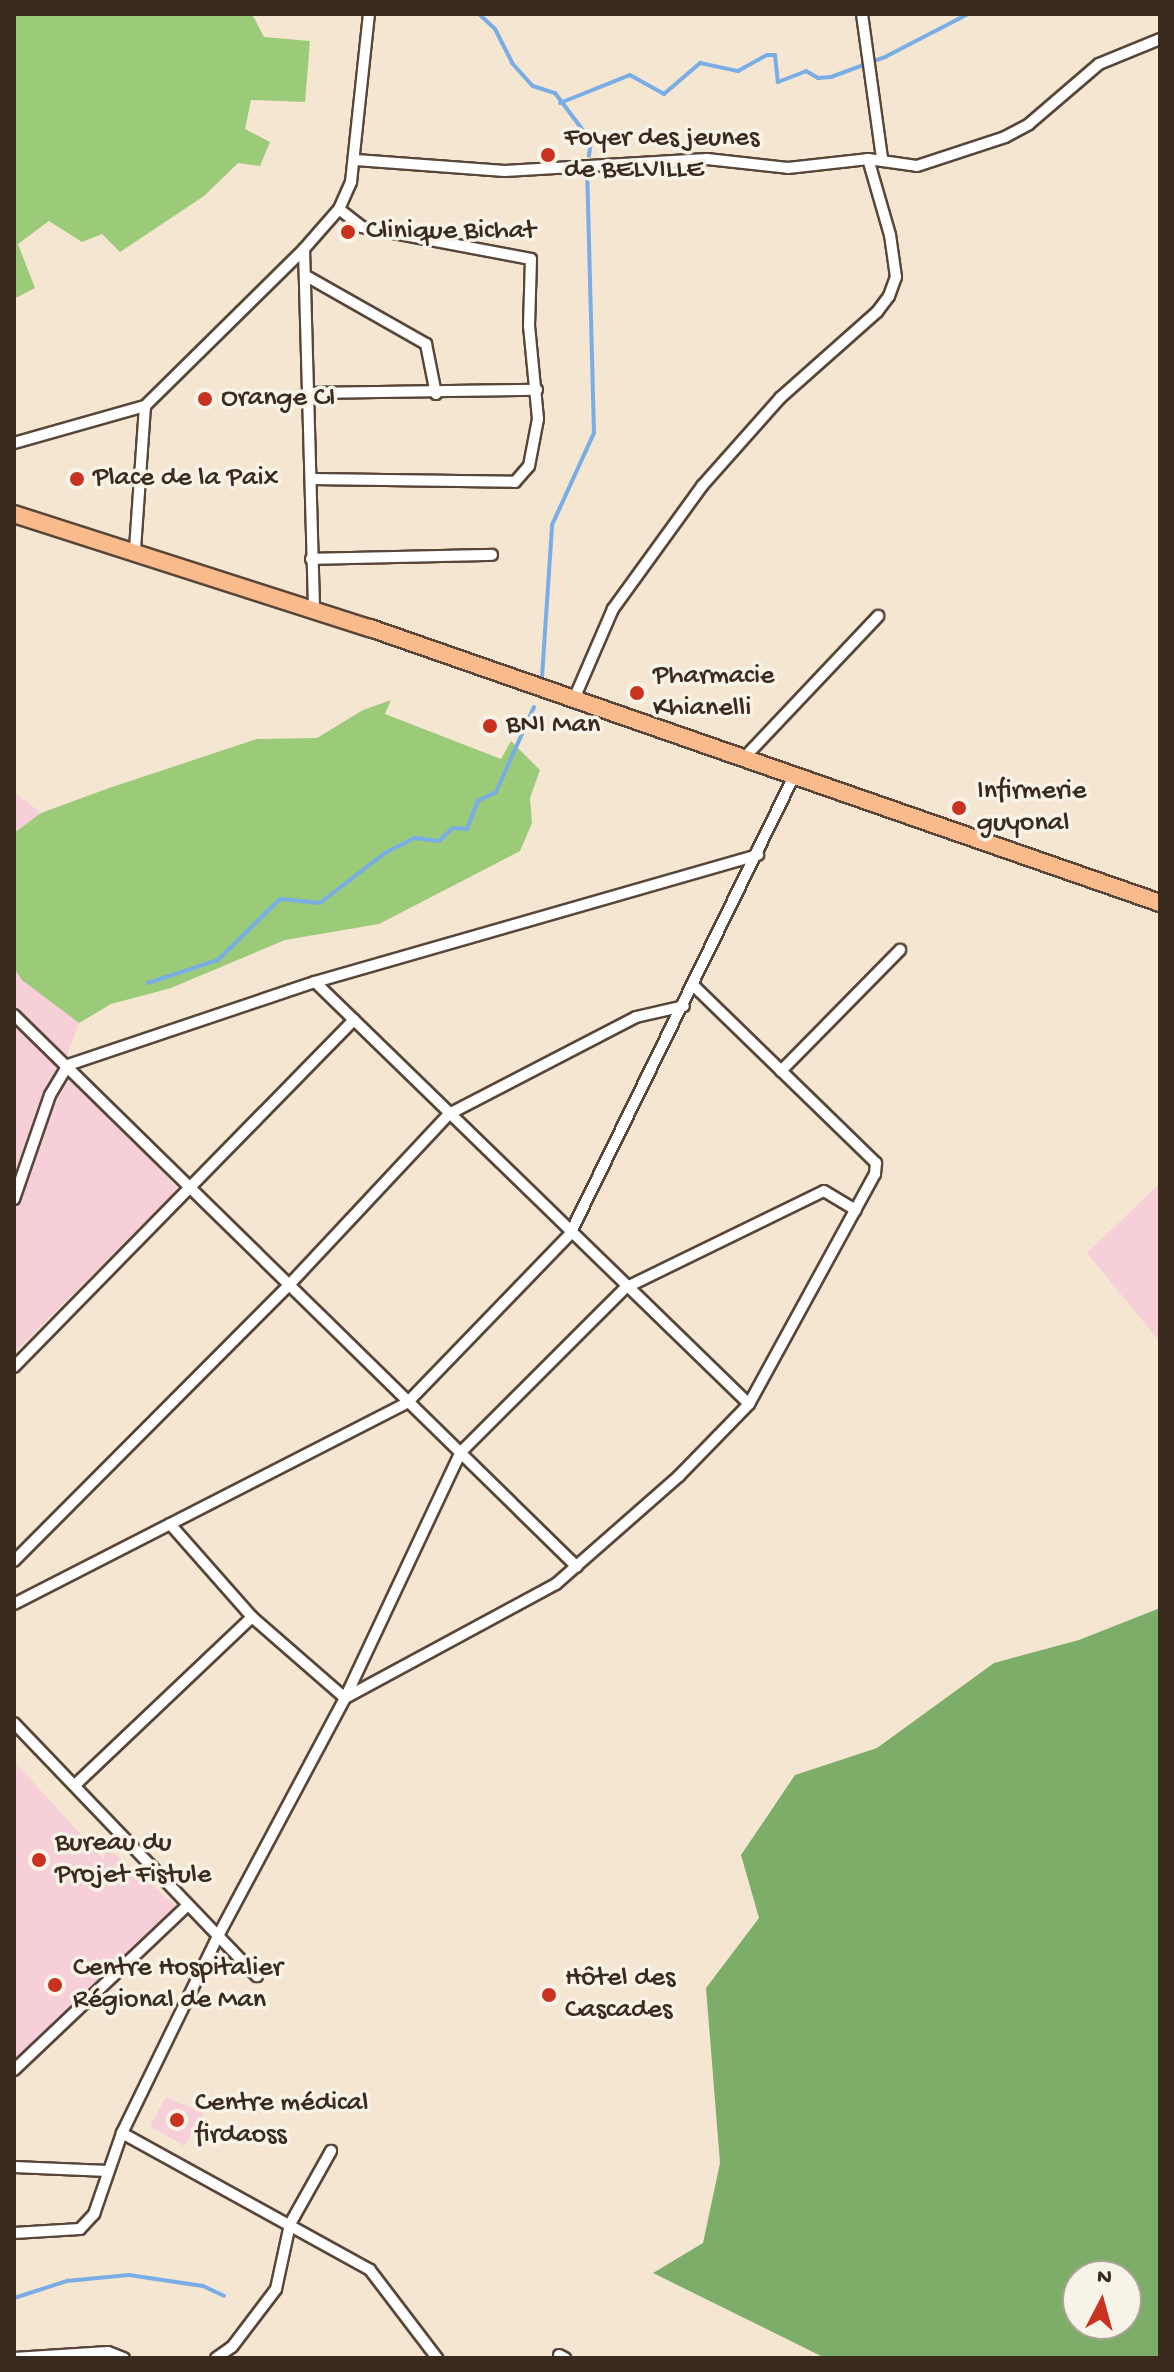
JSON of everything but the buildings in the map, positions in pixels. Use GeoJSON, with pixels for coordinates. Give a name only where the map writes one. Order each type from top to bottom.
{"type":"FeatureCollection","features":[{"type":"Feature","properties":{"kind":"main road"},"geometry":{"type":"LineString","coordinates":[[18,520],[135,549],[1160,903]]}},
{"type":"Feature","properties":{"kind":"street"},"geometry":{"type":"LineString","coordinates":[[14,443],[145,406],[304,249],[339,209],[356,160],[369,14]]}},
{"type":"Feature","properties":{"kind":"street"},"geometry":{"type":"LineString","coordinates":[[862,14],[863,47],[882,159]]}},
{"type":"Feature","properties":{"kind":"street"},"geometry":{"type":"LineString","coordinates":[[356,160],[505,171],[707,159],[809,169],[868,159],[917,166],[1005,137],[1029,124],[1099,64],[1160,39]]}},
{"type":"Feature","properties":{"kind":"street"},"geometry":{"type":"LineString","coordinates":[[574,699],[613,609],[702,486],[780,398],[877,312],[889,296],[896,277],[890,235],[868,159]]}},
{"type":"Feature","properties":{"kind":"street"},"geometry":{"type":"LineString","coordinates":[[311,479],[515,482],[529,466],[538,419],[529,326],[531,259],[362,227],[339,209]]}},
{"type":"Feature","properties":{"kind":"street"},"geometry":{"type":"LineString","coordinates":[[304,249],[308,277],[314,610]]}},
{"type":"Feature","properties":{"kind":"street"},"geometry":{"type":"LineString","coordinates":[[308,277],[426,344],[436,394]]}},
{"type":"Feature","properties":{"kind":"street"},"geometry":{"type":"LineString","coordinates":[[308,393],[436,394],[537,390]]}},
{"type":"Feature","properties":{"kind":"street"},"geometry":{"type":"LineString","coordinates":[[135,549],[145,406]]}},
{"type":"Feature","properties":{"kind":"street"},"geometry":{"type":"LineString","coordinates":[[311,559],[492,555]]}},
{"type":"Feature","properties":{"kind":"street"},"geometry":{"type":"LineString","coordinates":[[743,759],[878,616]]}},
{"type":"Feature","properties":{"kind":"street"},"geometry":{"type":"LineString","coordinates":[[14,1604],[408,1402],[570,1234],[694,986],[794,776]]}},
{"type":"Feature","properties":{"kind":"street"},"geometry":{"type":"LineString","coordinates":[[14,1199],[50,1095],[68,1065],[315,982],[758,855]]}},
{"type":"Feature","properties":{"kind":"street"},"geometry":{"type":"LineString","coordinates":[[781,1071],[900,950]]}},
{"type":"Feature","properties":{"kind":"street"},"geometry":{"type":"LineString","coordinates":[[315,982],[625,1288],[749,1404]]}},
{"type":"Feature","properties":{"kind":"street"},"geometry":{"type":"LineString","coordinates":[[345,1698],[556,1584],[679,1476],[749,1404],[875,1174],[872,1154],[694,986]]}},
{"type":"Feature","properties":{"kind":"street"},"geometry":{"type":"LineString","coordinates":[[14,1561],[289,1285],[449,1114],[636,1017],[684,1006]]}},
{"type":"Feature","properties":{"kind":"street"},"geometry":{"type":"LineString","coordinates":[[14,1015],[192,1186],[577,1567]]}},
{"type":"Feature","properties":{"kind":"street"},"geometry":{"type":"LineString","coordinates":[[14,1367],[354,1020]]}},
{"type":"Feature","properties":{"kind":"street"},"geometry":{"type":"LineString","coordinates":[[14,2233],[87,2225],[122,2133],[218,1936],[345,1698],[461,1452],[625,1288],[824,1191],[856,1210]]}},
{"type":"Feature","properties":{"kind":"street"},"geometry":{"type":"LineString","coordinates":[[170,1524],[252,1617],[345,1698]]}},
{"type":"Feature","properties":{"kind":"street"},"geometry":{"type":"LineString","coordinates":[[75,1785],[252,1617]]}},
{"type":"Feature","properties":{"kind":"street"},"geometry":{"type":"LineString","coordinates":[[14,1723],[186,1907],[257,1976]]}},
{"type":"Feature","properties":{"kind":"street"},"geometry":{"type":"LineString","coordinates":[[14,2070],[186,1907]]}},
{"type":"Feature","properties":{"kind":"street"},"geometry":{"type":"LineString","coordinates":[[122,2133],[370,2270],[437,2358]]}},
{"type":"Feature","properties":{"kind":"street"},"geometry":{"type":"LineString","coordinates":[[216,2358],[232,2347],[276,2289],[290,2224],[331,2151]]}},
{"type":"Feature","properties":{"kind":"street"},"geometry":{"type":"LineString","coordinates":[[14,2167],[108,2171]]}},
{"type":"Feature","properties":{"kind":"street"},"geometry":{"type":"LineString","coordinates":[[14,2358],[108,2352],[124,2358]]}},
{"type":"Feature","properties":{"kind":"shaded area"},"geometry":{"type":"Polygon","coordinates":[[[14,792],[41,813],[14,833],[14,792]]]}},
{"type":"Feature","properties":{"kind":"shaded area"},"geometry":{"type":"Polygon","coordinates":[[[14,968],[79,1023],[63,1067],[178,1189],[14,1353],[14,968]]]}},
{"type":"Feature","properties":{"kind":"shaded area"},"geometry":{"type":"Polygon","coordinates":[[[1160,1183],[1160,1342],[1087,1253],[1160,1183]]]}},
{"type":"Feature","properties":{"kind":"shaded area","name":"Centre Hospitalier Régional de Man"},"geometry":{"type":"Polygon","coordinates":[[[14,1761],[104,1860],[105,1846],[177,1906],[14,2063],[14,1761]]]}},
{"type":"Feature","properties":{"kind":"shaded area","name":"Centre médical firdaoss"},"geometry":{"type":"Polygon","coordinates":[[[166,2097],[204,2113],[184,2146],[150,2126],[166,2097]]]}},
{"type":"Feature","properties":{"kind":"green space"},"geometry":{"type":"Polygon","coordinates":[[[14,14],[252,14],[264,37],[310,41],[305,102],[251,100],[245,129],[270,142],[260,166],[238,163],[204,196],[120,252],[102,234],[82,242],[49,221],[18,244],[35,288],[14,299],[14,14]]]}},
{"type":"Feature","properties":{"kind":"green space"},"geometry":{"type":"Polygon","coordinates":[[[391,700],[385,714],[501,759],[511,741],[540,770],[530,798],[532,823],[520,851],[379,924],[285,940],[171,988],[111,1004],[79,1023],[22,980],[14,968],[14,833],[41,813],[257,739],[317,738],[363,710],[391,700]]]}},
{"type":"Feature","properties":{"kind":"green space"},"geometry":{"type":"Polygon","coordinates":[[[1160,1608],[1160,2358],[825,2358],[653,2273],[703,2243],[720,2163],[706,1988],[759,1918],[741,1855],[795,1775],[877,1748],[994,1663],[1079,1640],[1160,1608]]]}},
{"type":"Feature","properties":{"kind":"waterway"},"geometry":{"type":"LineString","coordinates":[[479,14],[495,29],[512,63],[533,86],[555,93],[591,141],[589,156]]}},
{"type":"Feature","properties":{"kind":"waterway"},"geometry":{"type":"LineString","coordinates":[[560,103],[630,75],[664,94],[700,63],[738,71],[767,55],[775,55],[778,82],[806,71],[818,78],[831,77],[885,57],[968,14]]}},
{"type":"Feature","properties":{"kind":"waterway"},"geometry":{"type":"LineString","coordinates":[[542,677],[552,525],[594,433],[587,174]]}},
{"type":"Feature","properties":{"kind":"waterway"},"geometry":{"type":"LineString","coordinates":[[148,983],[218,960],[280,899],[320,903],[385,853],[415,838],[439,841],[453,828],[467,829],[478,801],[496,792],[534,707]]}},
{"type":"Feature","properties":{"kind":"waterway"},"geometry":{"type":"LineString","coordinates":[[14,2298],[67,2281],[129,2275],[203,2286],[224,2296]]}},
{"type":"Feature","properties":{"kind":"place","name":"Foyer des jeunes de BELVILLE"},"geometry":{"type":"Point","coordinates":[548,155]}},
{"type":"Feature","properties":{"kind":"place","name":"Clinique Bichat"},"geometry":{"type":"Point","coordinates":[348,232]}},
{"type":"Feature","properties":{"kind":"place","name":"Orange CI"},"geometry":{"type":"Point","coordinates":[205,399]}},
{"type":"Feature","properties":{"kind":"place","name":"Place de la Paix"},"geometry":{"type":"Point","coordinates":[77,479]}},
{"type":"Feature","properties":{"kind":"place","name":"Pharmacie Khianelli"},"geometry":{"type":"Point","coordinates":[637,693]}},
{"type":"Feature","properties":{"kind":"place","name":"BNI Man"},"geometry":{"type":"Point","coordinates":[490,726]}},
{"type":"Feature","properties":{"kind":"place","name":"Infirmerie guyonal"},"geometry":{"type":"Point","coordinates":[959,808]}},
{"type":"Feature","properties":{"kind":"place","name":"Bureau du Projet Fistule"},"geometry":{"type":"Point","coordinates":[39,1860]}},
{"type":"Feature","properties":{"kind":"place","name":"Centre Hospitalier Régional de Man"},"geometry":{"type":"Point","coordinates":[55,1985]}},
{"type":"Feature","properties":{"kind":"place","name":"Hôtel des Cascades"},"geometry":{"type":"Point","coordinates":[549,1995]}},
{"type":"Feature","properties":{"kind":"place","name":"Centre médical firdaoss"},"geometry":{"type":"Point","coordinates":[177,2120]}}]}
